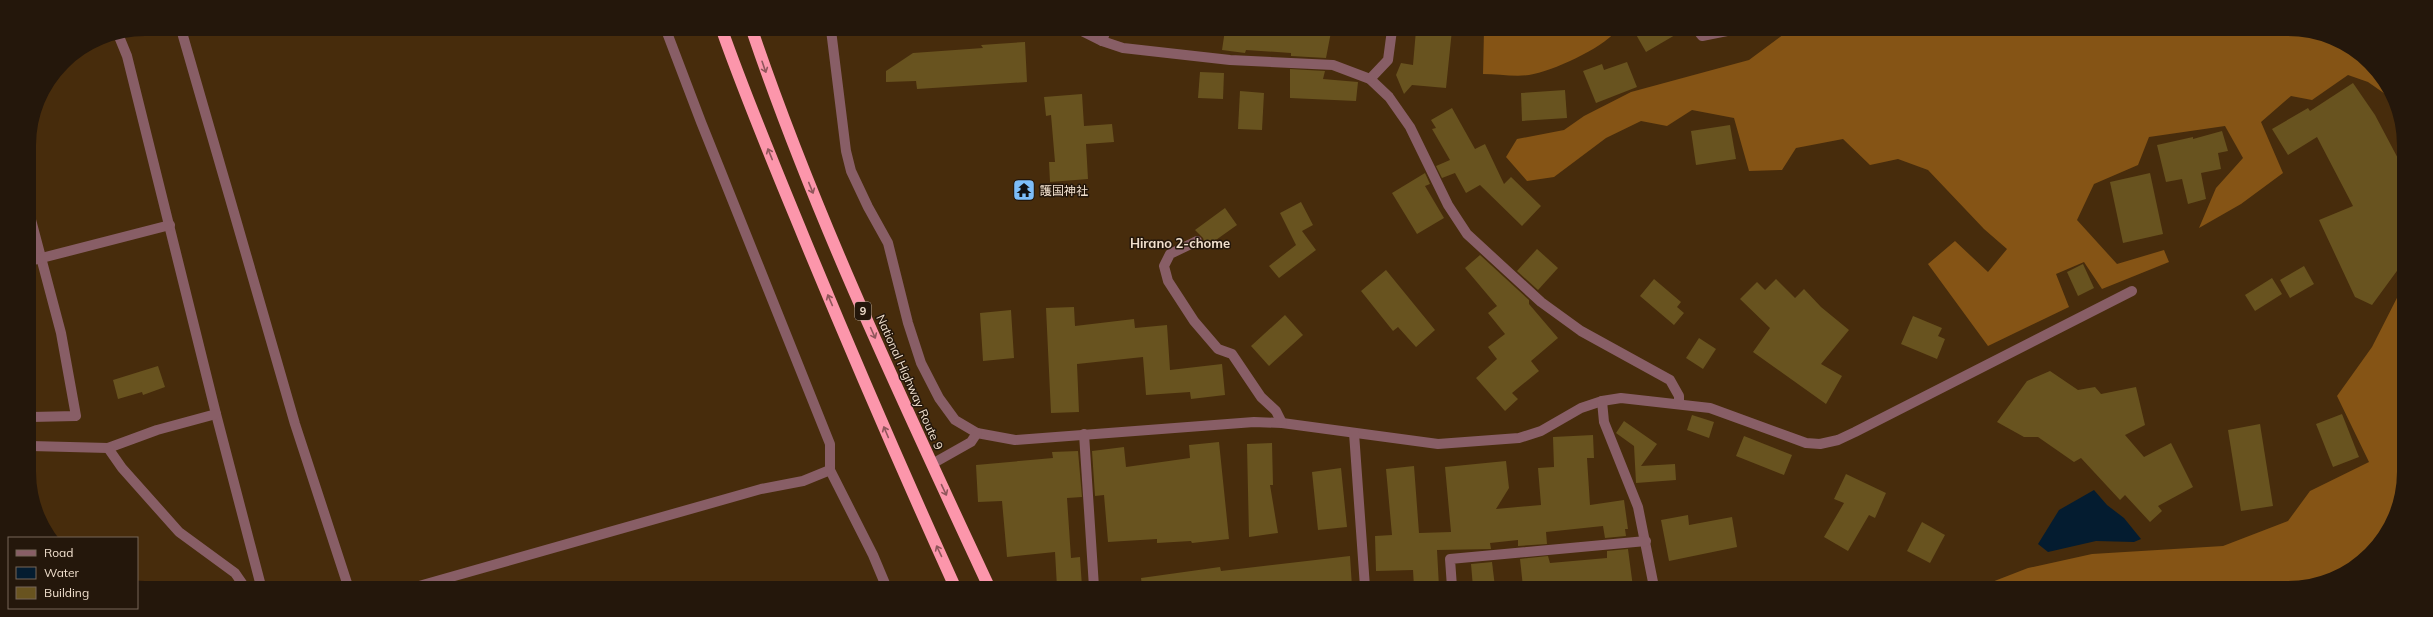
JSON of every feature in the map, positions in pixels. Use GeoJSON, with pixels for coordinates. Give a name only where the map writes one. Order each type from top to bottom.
{"type":"FeatureCollection","features":[{"type":"Feature","properties":{"kind":"highway","name":"9"},"geometry":{"type":"LineString","coordinates":[[724,36],[742,86],[818,272],[897,458],[953,581]]}},
{"type":"Feature","properties":{"kind":"highway","name":"National Highway Route 9"},"geometry":{"type":"LineString","coordinates":[[754,36],[770,84],[839,256],[932,464],[987,581]]}},
{"type":"Feature","properties":{"kind":"street"},"geometry":{"type":"LineString","coordinates":[[183,36],[295,424],[346,581]]}},
{"type":"Feature","properties":{"kind":"street"},"geometry":{"type":"LineString","coordinates":[[668,36],[704,130],[830,444],[830,470],[884,581]]}},
{"type":"Feature","properties":{"kind":"street"},"geometry":{"type":"LineString","coordinates":[[832,36],[845,144],[851,171],[888,243],[908,323],[922,363],[939,398],[955,420],[978,433],[1015,440],[1254,422],[1282,424],[1438,444],[1513,439],[1541,431],[1580,408],[1602,401],[1621,398],[1679,403],[1710,408],[1806,443],[1820,444],[1838,440],[2132,291]]}},
{"type":"Feature","properties":{"kind":"street"},"geometry":{"type":"LineString","coordinates":[[1091,36],[1102,42],[1123,48],[1230,60],[1333,65],[1370,79],[1389,97],[1410,127],[1448,205],[1467,234],[1541,302],[1581,331],[1670,380],[1679,396],[1679,403]]}},
{"type":"Feature","properties":{"kind":"street"},"geometry":{"type":"LineString","coordinates":[[1102,42],[1104,36]]}},
{"type":"Feature","properties":{"kind":"street"},"geometry":{"type":"LineString","coordinates":[[1370,79],[1388,60],[1391,36]]}},
{"type":"Feature","properties":{"kind":"street"},"geometry":{"type":"LineString","coordinates":[[120,39],[127,56],[216,414],[260,581]]}},
{"type":"Feature","properties":{"kind":"street"},"geometry":{"type":"LineString","coordinates":[[36,259],[170,225]]}},
{"type":"Feature","properties":{"kind":"street"},"geometry":{"type":"LineString","coordinates":[[36,241],[61,333],[76,416],[36,417]]}},
{"type":"Feature","properties":{"kind":"street"},"geometry":{"type":"LineString","coordinates":[[1197,241],[1170,254],[1164,266],[1168,281],[1194,321],[1218,349],[1232,354],[1260,397],[1276,411],[1282,424]]}},
{"type":"Feature","properties":{"kind":"street"},"geometry":{"type":"LineString","coordinates":[[1602,401],[1604,422],[1638,507],[1653,581]]}},
{"type":"Feature","properties":{"kind":"street"},"geometry":{"type":"LineString","coordinates":[[36,446],[108,448],[157,430],[216,414]]}},
{"type":"Feature","properties":{"kind":"street"},"geometry":{"type":"LineString","coordinates":[[932,464],[971,442],[978,433]]}},
{"type":"Feature","properties":{"kind":"street"},"geometry":{"type":"LineString","coordinates":[[1354,433],[1365,581]]}},
{"type":"Feature","properties":{"kind":"street"},"geometry":{"type":"LineString","coordinates":[[1084,434],[1094,581]]}},
{"type":"Feature","properties":{"kind":"street"},"geometry":{"type":"LineString","coordinates":[[108,448],[122,468],[179,532],[235,573],[241,581]]}},
{"type":"Feature","properties":{"kind":"street"},"geometry":{"type":"LineString","coordinates":[[437,581],[761,489],[803,481],[830,470]]}},
{"type":"Feature","properties":{"kind":"street"},"geometry":{"type":"LineString","coordinates":[[1452,581],[1450,559],[1646,541]]}},
{"type":"Feature","properties":{"kind":"shaded area"},"geometry":{"type":"Polygon","coordinates":[[[1484,36],[1611,36],[1588,52],[1539,73],[1518,76],[1483,74],[1484,36]]]}},
{"type":"Feature","properties":{"kind":"shaded area"},"geometry":{"type":"Polygon","coordinates":[[[1781,36],[2295,36],[2323,42],[2349,54],[2365,68],[2379,84],[2384,93],[2368,82],[2348,75],[2312,100],[2291,96],[2261,122],[2283,173],[2241,204],[2199,228],[2216,188],[2243,158],[2225,126],[2149,137],[2138,165],[2094,184],[2077,220],[2117,264],[2164,250],[2169,262],[2102,289],[2084,262],[2056,274],[2069,307],[1988,346],[1928,264],[1955,241],[1988,272],[2007,249],[1984,229],[1928,170],[1898,159],[1870,165],[1843,139],[1796,148],[1782,170],[1749,171],[1734,118],[1692,110],[1667,126],[1641,121],[1606,138],[1554,177],[1527,181],[1506,157],[1517,139],[1564,130],[1584,116],[1631,92],[1749,60],[1781,36]]]}},
{"type":"Feature","properties":{"kind":"shaded area"},"geometry":{"type":"Polygon","coordinates":[[[2397,298],[2397,472],[2395,493],[2386,520],[2370,544],[2349,563],[2330,573],[2295,581],[1994,581],[2028,568],[2092,554],[2223,546],[2288,521],[2310,491],[2369,462],[2337,396],[2372,347],[2397,298]]]}},
{"type":"Feature","properties":{"kind":"water"},"geometry":{"type":"Polygon","coordinates":[[[2094,490],[2107,505],[2124,518],[2141,539],[2134,542],[2096,541],[2048,552],[2038,544],[2059,510],[2094,490]]]}},
{"type":"Feature","properties":{"kind":"building"},"geometry":{"type":"Polygon","coordinates":[[[1224,36],[1330,36],[1326,58],[1291,56],[1291,53],[1246,50],[1245,53],[1222,50],[1224,36]]]}},
{"type":"Feature","properties":{"kind":"building"},"geometry":{"type":"Polygon","coordinates":[[[1415,36],[1451,36],[1446,88],[1412,85],[1404,94],[1396,75],[1401,63],[1413,65],[1415,36]]]}},
{"type":"Feature","properties":{"kind":"building"},"geometry":{"type":"Polygon","coordinates":[[[1637,36],[1673,36],[1646,52],[1637,36]]]}},
{"type":"Feature","properties":{"kind":"building"},"geometry":{"type":"Polygon","coordinates":[[[1025,42],[1027,82],[917,89],[916,81],[886,82],[886,71],[913,53],[983,48],[981,45],[1025,42]]]}},
{"type":"Feature","properties":{"kind":"building"},"geometry":{"type":"Polygon","coordinates":[[[1627,62],[1637,87],[1596,103],[1583,71],[1602,64],[1604,70],[1627,62]]]}},
{"type":"Feature","properties":{"kind":"building"},"geometry":{"type":"Polygon","coordinates":[[[1290,69],[1325,71],[1323,79],[1358,82],[1356,101],[1290,98],[1290,69]]]}},
{"type":"Feature","properties":{"kind":"building"},"geometry":{"type":"Polygon","coordinates":[[[1200,72],[1224,73],[1223,99],[1198,98],[1200,72]]]}},
{"type":"Feature","properties":{"kind":"building"},"geometry":{"type":"Polygon","coordinates":[[[2353,83],[2375,115],[2397,157],[2397,271],[2372,305],[2355,297],[2319,220],[2353,206],[2317,137],[2288,155],[2272,129],[2308,108],[2310,111],[2353,83]]]}},
{"type":"Feature","properties":{"kind":"building"},"geometry":{"type":"Polygon","coordinates":[[[1565,90],[1567,118],[1522,121],[1521,93],[1565,90]]]}},
{"type":"Feature","properties":{"kind":"building"},"geometry":{"type":"Polygon","coordinates":[[[1240,91],[1264,93],[1262,130],[1238,129],[1240,91]]]}},
{"type":"Feature","properties":{"kind":"building"},"geometry":{"type":"Polygon","coordinates":[[[1082,94],[1084,126],[1112,124],[1114,142],[1086,144],[1088,179],[1050,182],[1049,162],[1055,162],[1051,115],[1046,116],[1044,97],[1082,94]]]}},
{"type":"Feature","properties":{"kind":"building"},"geometry":{"type":"Polygon","coordinates":[[[1452,108],[1475,149],[1485,144],[1504,184],[1511,177],[1541,206],[1522,226],[1480,185],[1466,193],[1455,173],[1442,178],[1436,166],[1450,160],[1432,129],[1436,128],[1431,120],[1452,108]]]}},
{"type":"Feature","properties":{"kind":"building"},"geometry":{"type":"Polygon","coordinates":[[[1730,125],[1736,159],[1696,165],[1691,131],[1730,125]]]}},
{"type":"Feature","properties":{"kind":"building"},"geometry":{"type":"Polygon","coordinates":[[[2222,131],[2228,151],[2218,153],[2221,169],[2201,173],[2206,199],[2188,204],[2182,179],[2166,182],[2157,145],[2193,137],[2193,139],[2222,131]]]}},
{"type":"Feature","properties":{"kind":"building"},"geometry":{"type":"Polygon","coordinates":[[[1425,173],[1430,184],[1425,186],[1444,218],[1417,234],[1392,193],[1425,173]]]}},
{"type":"Feature","properties":{"kind":"building"},"geometry":{"type":"Polygon","coordinates":[[[2150,173],[2163,234],[2123,243],[2110,182],[2150,173]]]}},
{"type":"Feature","properties":{"kind":"building"},"geometry":{"type":"Polygon","coordinates":[[[1301,202],[1313,225],[1302,231],[1316,250],[1279,278],[1269,266],[1296,245],[1280,213],[1301,202]]]}},
{"type":"Feature","properties":{"kind":"building"},"geometry":{"type":"Polygon","coordinates":[[[1225,208],[1237,225],[1206,247],[1203,238],[1195,230],[1225,208]]]}},
{"type":"Feature","properties":{"kind":"building"},"geometry":{"type":"Polygon","coordinates":[[[1537,249],[1558,268],[1538,290],[1517,271],[1537,249]]]}},
{"type":"Feature","properties":{"kind":"building"},"geometry":{"type":"Polygon","coordinates":[[[1480,255],[1529,300],[1529,304],[1558,338],[1531,361],[1539,371],[1512,393],[1518,399],[1505,411],[1476,378],[1497,359],[1488,347],[1505,334],[1488,313],[1497,306],[1465,268],[1480,255]]]}},
{"type":"Feature","properties":{"kind":"building"},"geometry":{"type":"Polygon","coordinates":[[[2083,264],[2094,288],[2078,296],[2067,272],[2083,264]]]}},
{"type":"Feature","properties":{"kind":"building"},"geometry":{"type":"Polygon","coordinates":[[[2304,266],[2314,284],[2290,298],[2280,280],[2304,266]]]}},
{"type":"Feature","properties":{"kind":"building"},"geometry":{"type":"Polygon","coordinates":[[[1386,270],[1435,330],[1416,347],[1398,327],[1393,331],[1361,291],[1386,270]]]}},
{"type":"Feature","properties":{"kind":"building"},"geometry":{"type":"Polygon","coordinates":[[[2272,278],[2282,294],[2255,311],[2245,295],[2272,278]]]}},
{"type":"Feature","properties":{"kind":"building"},"geometry":{"type":"Polygon","coordinates":[[[1654,279],[1681,302],[1677,307],[1684,313],[1674,325],[1640,296],[1654,279]]]}},
{"type":"Feature","properties":{"kind":"building"},"geometry":{"type":"Polygon","coordinates":[[[1776,279],[1795,298],[1804,289],[1821,307],[1849,330],[1821,364],[1842,376],[1826,404],[1753,352],[1770,328],[1740,299],[1757,282],[1765,290],[1776,279]]]}},
{"type":"Feature","properties":{"kind":"building"},"geometry":{"type":"Polygon","coordinates":[[[1074,307],[1075,326],[1134,319],[1135,328],[1167,325],[1170,370],[1222,364],[1225,395],[1191,399],[1190,392],[1146,395],[1143,357],[1077,364],[1079,412],[1051,413],[1046,308],[1074,307]]]}},
{"type":"Feature","properties":{"kind":"building"},"geometry":{"type":"Polygon","coordinates":[[[1011,310],[1014,358],[983,361],[980,313],[1011,310]]]}},
{"type":"Feature","properties":{"kind":"building"},"geometry":{"type":"Polygon","coordinates":[[[1285,315],[1303,335],[1269,366],[1251,346],[1285,315]]]}},
{"type":"Feature","properties":{"kind":"building"},"geometry":{"type":"Polygon","coordinates":[[[1913,316],[1942,328],[1938,336],[1945,339],[1937,359],[1901,344],[1913,316]]]}},
{"type":"Feature","properties":{"kind":"building"},"geometry":{"type":"Polygon","coordinates":[[[1699,338],[1716,349],[1703,369],[1686,358],[1699,338]]]}},
{"type":"Feature","properties":{"kind":"building"},"geometry":{"type":"Polygon","coordinates":[[[158,366],[165,387],[143,395],[142,392],[118,399],[113,380],[158,366]]]}},
{"type":"Feature","properties":{"kind":"building"},"geometry":{"type":"Polygon","coordinates":[[[2050,371],[2078,390],[2095,387],[2101,394],[2136,387],[2145,425],[2125,435],[2144,457],[2171,443],[2193,487],[2158,506],[2162,511],[2150,522],[2125,495],[2120,500],[2081,458],[2074,462],[2038,437],[2024,437],[1997,422],[2027,381],[2050,371]]]}},
{"type":"Feature","properties":{"kind":"building"},"geometry":{"type":"Polygon","coordinates":[[[2342,414],[2359,457],[2333,467],[2316,424],[2342,414]]]}},
{"type":"Feature","properties":{"kind":"building"},"geometry":{"type":"Polygon","coordinates":[[[1692,415],[1714,422],[1709,438],[1687,430],[1692,415]]]}},
{"type":"Feature","properties":{"kind":"building"},"geometry":{"type":"Polygon","coordinates":[[[1624,421],[1657,444],[1641,466],[1675,464],[1676,480],[1636,483],[1634,446],[1616,433],[1624,421]]]}},
{"type":"Feature","properties":{"kind":"building"},"geometry":{"type":"Polygon","coordinates":[[[2260,424],[2273,506],[2241,511],[2228,430],[2260,424]]]}},
{"type":"Feature","properties":{"kind":"building"},"geometry":{"type":"Polygon","coordinates":[[[1593,435],[1594,458],[1587,458],[1590,505],[1624,500],[1628,529],[1625,529],[1626,536],[1605,538],[1603,526],[1546,532],[1547,544],[1518,546],[1518,540],[1490,543],[1491,549],[1437,550],[1439,581],[1414,581],[1413,570],[1376,571],[1375,536],[1392,535],[1386,469],[1414,466],[1419,533],[1451,532],[1445,467],[1506,461],[1509,488],[1496,509],[1541,505],[1538,468],[1554,467],[1553,437],[1593,435]]]}},
{"type":"Feature","properties":{"kind":"building"},"geometry":{"type":"Polygon","coordinates":[[[1744,436],[1792,455],[1784,475],[1736,456],[1744,436]]]}},
{"type":"Feature","properties":{"kind":"building"},"geometry":{"type":"Polygon","coordinates":[[[1219,442],[1229,539],[1192,543],[1191,541],[1157,543],[1157,539],[1108,542],[1104,495],[1095,496],[1092,451],[1124,447],[1126,467],[1190,458],[1189,445],[1219,442]]]}},
{"type":"Feature","properties":{"kind":"building"},"geometry":{"type":"Polygon","coordinates":[[[1272,443],[1273,485],[1270,485],[1278,533],[1249,537],[1247,444],[1272,443]]]}},
{"type":"Feature","properties":{"kind":"building"},"geometry":{"type":"Polygon","coordinates":[[[1078,451],[1082,497],[1067,498],[1071,558],[1080,557],[1082,581],[1057,581],[1055,552],[1007,557],[1002,501],[978,502],[976,465],[1053,458],[1052,452],[1078,451]]]}},
{"type":"Feature","properties":{"kind":"building"},"geometry":{"type":"Polygon","coordinates":[[[1341,468],[1347,527],[1318,530],[1312,472],[1341,468]]]}},
{"type":"Feature","properties":{"kind":"building"},"geometry":{"type":"Polygon","coordinates":[[[1846,474],[1886,493],[1875,518],[1869,515],[1848,551],[1824,537],[1844,503],[1834,499],[1846,474]]]}},
{"type":"Feature","properties":{"kind":"building"},"geometry":{"type":"Polygon","coordinates":[[[1688,515],[1689,525],[1732,517],[1737,547],[1669,561],[1661,520],[1688,515]]]}},
{"type":"Feature","properties":{"kind":"building"},"geometry":{"type":"Polygon","coordinates":[[[1922,522],[1945,535],[1930,563],[1907,551],[1922,522]]]}},
{"type":"Feature","properties":{"kind":"building"},"geometry":{"type":"Polygon","coordinates":[[[1628,549],[1632,581],[1522,581],[1520,559],[1548,556],[1550,563],[1607,558],[1607,551],[1628,549]]]}},
{"type":"Feature","properties":{"kind":"building"},"geometry":{"type":"Polygon","coordinates":[[[1350,556],[1352,581],[1141,581],[1141,578],[1220,567],[1221,571],[1350,556]]]}},
{"type":"Feature","properties":{"kind":"building"},"geometry":{"type":"Polygon","coordinates":[[[1492,562],[1494,581],[1472,581],[1471,564],[1492,562]]]}},
{"type":"Feature","properties":{"kind":"place","name":"護国神社"},"geometry":{"type":"Point","coordinates":[1024,190]}},
{"type":"Feature","properties":{"kind":"district","name":"Hirano 2-chome"},"geometry":{"type":"Point","coordinates":[1180,243]}}]}
